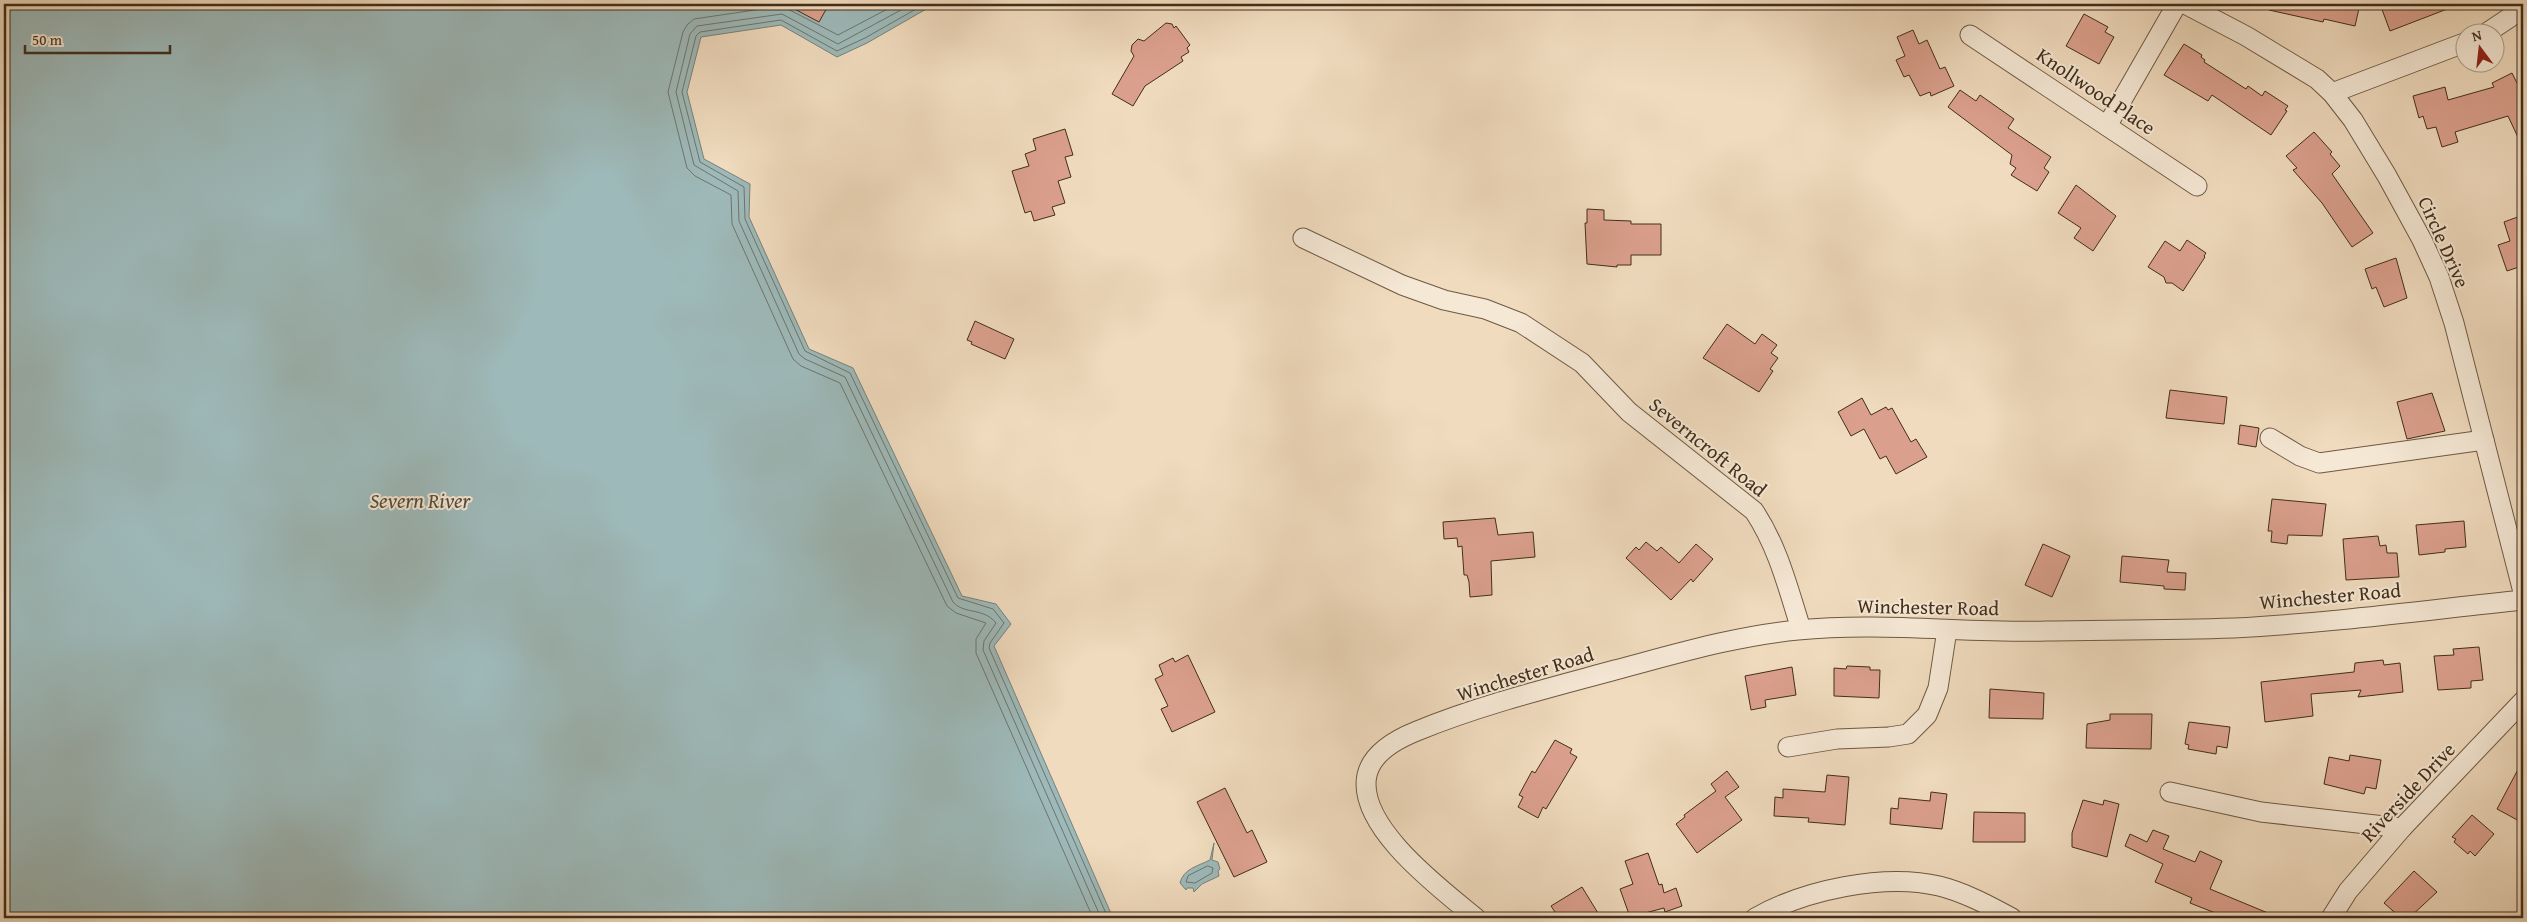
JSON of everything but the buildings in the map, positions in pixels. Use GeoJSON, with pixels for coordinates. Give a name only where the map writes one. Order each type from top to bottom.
{"type":"FeatureCollection","features":[{"type":"Feature","properties":{"kind":"street"},"geometry":{"type":"LineString","coordinates":[[2107,126],[2177,4]]}},
{"type":"Feature","properties":{"kind":"street","name":"Circle Drive"},"geometry":{"type":"LineString","coordinates":[[2184,4],[2292,62],[2317,79],[2353,120],[2387,176],[2422,240],[2439,277],[2454,323],[2523,592]]}},
{"type":"Feature","properties":{"kind":"street"},"geometry":{"type":"LineString","coordinates":[[2503,22],[2522,4]]}},
{"type":"Feature","properties":{"kind":"street","name":"Knollwood Place"},"geometry":{"type":"LineString","coordinates":[[1970,35],[2197,186]]}},
{"type":"Feature","properties":{"kind":"street"},"geometry":{"type":"LineString","coordinates":[[2332,94],[2454,47]]}},
{"type":"Feature","properties":{"kind":"street","name":"Severncroft Road"},"geometry":{"type":"LineString","coordinates":[[1304,238],[1402,285],[1444,300],[1485,309],[1522,323],[1582,363],[1629,412],[1754,511],[1767,532],[1777,555],[1801,629]]}},
{"type":"Feature","properties":{"kind":"street"},"geometry":{"type":"LineString","coordinates":[[2270,438],[2300,456],[2319,463],[2484,440]]}},
{"type":"Feature","properties":{"kind":"street","name":"Winchester Road"},"geometry":{"type":"LineString","coordinates":[[1476,918],[1413,862],[1383,830],[1371,809],[1367,794],[1366,777],[1371,763],[1382,751],[1414,732],[1537,691],[1712,644],[1758,634],[1801,629],[1839,627],[2022,632],[2236,628],[2523,600]]}},
{"type":"Feature","properties":{"kind":"street"},"geometry":{"type":"LineString","coordinates":[[1788,747],[1837,739],[1889,738],[1908,734],[1927,715],[1938,688],[1947,630]]}},
{"type":"Feature","properties":{"kind":"street","name":"Riverside Drive"},"geometry":{"type":"LineString","coordinates":[[2331,918],[2348,891],[2402,828],[2523,701]]}},
{"type":"Feature","properties":{"kind":"street"},"geometry":{"type":"LineString","coordinates":[[2170,792],[2261,812],[2402,828]]}},
{"type":"Feature","properties":{"kind":"street"},"geometry":{"type":"LineString","coordinates":[[1755,918],[1794,899],[1821,892],[1860,884],[1905,883],[1939,886],[2012,918]]}},
{"type":"Feature","properties":{"kind":"water","name":"Severn River"},"geometry":{"type":"Polygon","coordinates":[[[4,4],[935,4],[867,43],[837,57],[781,25],[701,37],[687,92],[704,159],[750,184],[749,217],[809,349],[853,368],[962,596],[996,604],[1011,624],[994,646],[1113,918],[4,918],[4,4]]]}},
{"type":"Feature","properties":{"kind":"water"},"geometry":{"type":"Polygon","coordinates":[[[1214,843],[1212,860],[1218,862],[1219,876],[1202,884],[1194,892],[1193,888],[1187,888],[1186,890],[1180,883],[1184,874],[1210,860],[1214,843]]]}}]}
